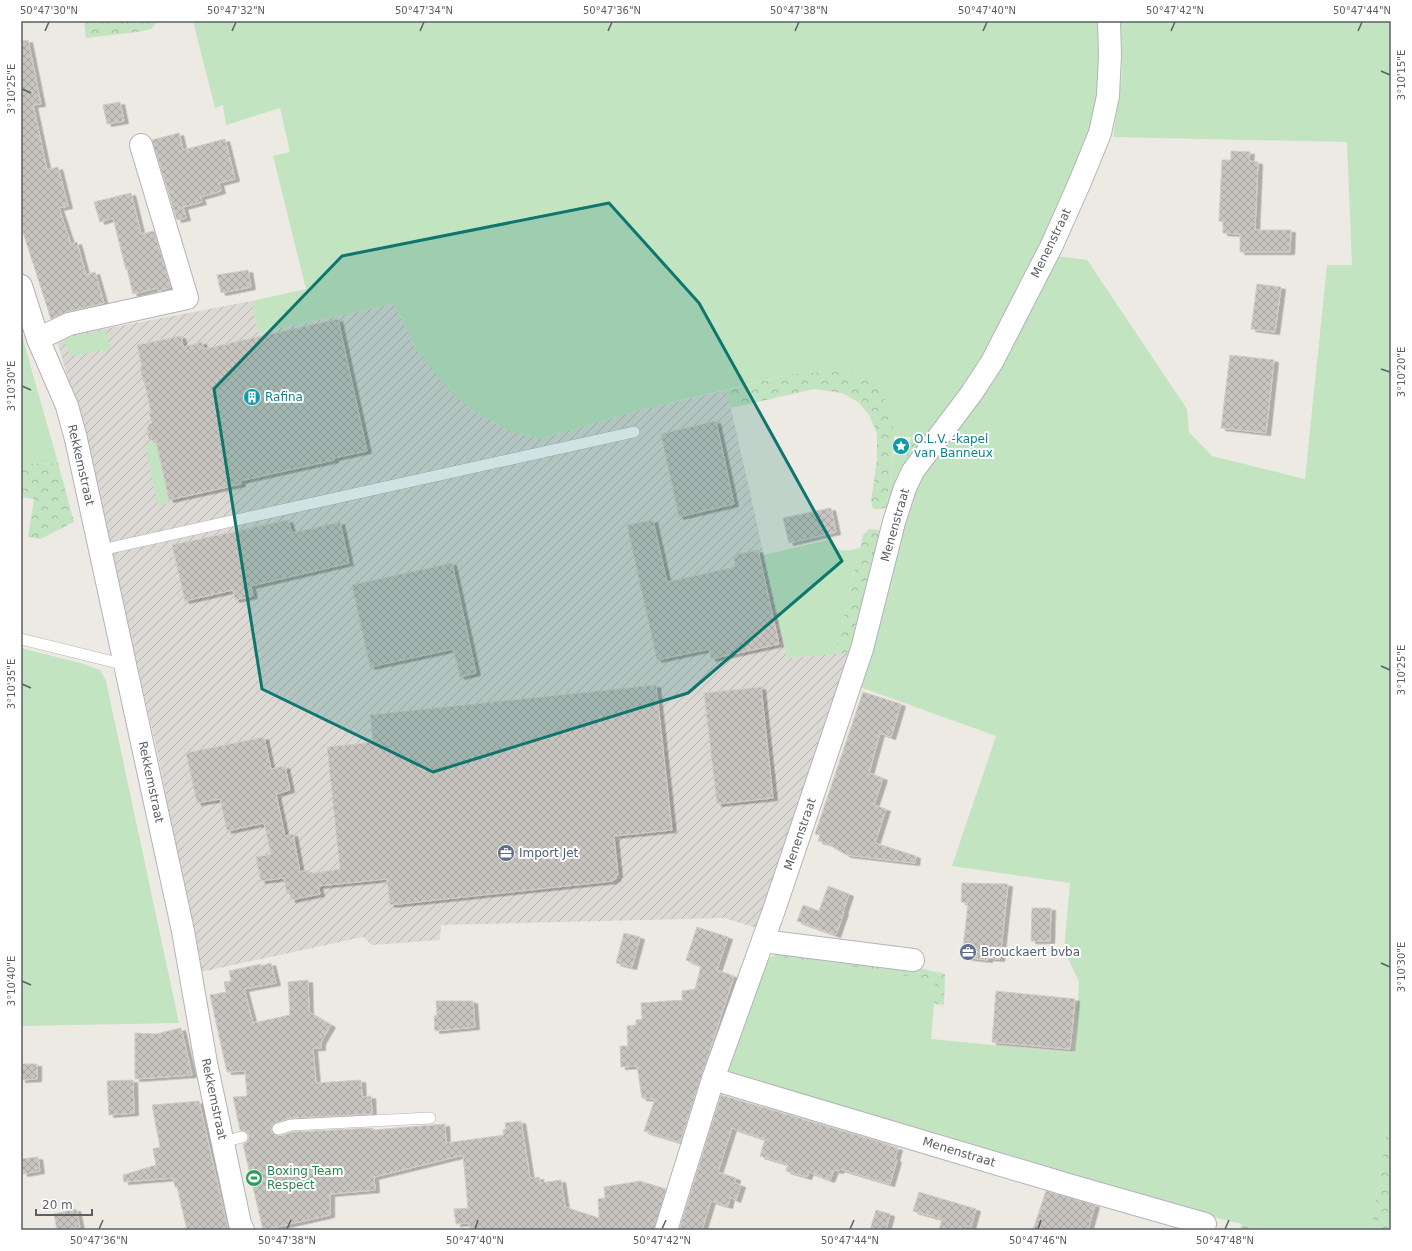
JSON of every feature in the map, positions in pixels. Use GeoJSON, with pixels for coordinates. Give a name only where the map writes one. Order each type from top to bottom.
{"type":"FeatureCollection","features":[{"type":"Feature","properties":{"kind":"street","name":"Menenstraat"},"geometry":{"type":"LineString","coordinates":[[666,1230],[713,1079],[763,941],[862,649],[894,522],[905,488],[913,471],[971,394],[992,362],[1052,245],[1080,182],[1100,133],[1108,96],[1110,55],[1109,21]]}},
{"type":"Feature","properties":{"kind":"street"},"geometry":{"type":"LineString","coordinates":[[38,339],[69,324],[187,298],[141,145]]}},
{"type":"Feature","properties":{"kind":"street","name":"Rekkemstraat"},"geometry":{"type":"LineString","coordinates":[[21,286],[38,339],[67,406],[76,436],[183,931],[206,1063],[232,1140],[240,1224],[243,1230]]}},
{"type":"Feature","properties":{"kind":"street"},"geometry":{"type":"LineString","coordinates":[[763,941],[913,960]]}},
{"type":"Feature","properties":{"kind":"street","name":"Menenstraat"},"geometry":{"type":"LineString","coordinates":[[713,1079],[1205,1224]]}},
{"type":"Feature","properties":{"kind":"lane"},"geometry":{"type":"LineString","coordinates":[[101,550],[634,432]]}},
{"type":"Feature","properties":{"kind":"lane"},"geometry":{"type":"LineString","coordinates":[[21,639],[126,665]]}},
{"type":"Feature","properties":{"kind":"lane"},"geometry":{"type":"LineString","coordinates":[[278,1129],[291,1125],[430,1118]]}},
{"type":"Feature","properties":{"kind":"highlighted area"},"geometry":{"type":"Polygon","coordinates":[[[609,203],[699,303],[842,561],[688,693],[433,772],[262,689],[214,389],[342,256],[609,203]]]}},
{"type":"Feature","properties":{"kind":"shaded area"},"geometry":{"type":"Polygon","coordinates":[[[252,301],[258,333],[394,304],[416,349],[475,412],[511,431],[540,439],[641,410],[727,390],[787,658],[852,652],[759,929],[725,918],[441,925],[440,940],[372,945],[363,937],[201,972],[156,746],[121,599],[84,431],[56,338],[252,301]]]}},
{"type":"Feature","properties":{"kind":"green space"},"geometry":{"type":"Polygon","coordinates":[[[84,21],[159,21],[151,29],[86,38],[84,21]]]}},
{"type":"Feature","properties":{"kind":"green space"},"geometry":{"type":"Polygon","coordinates":[[[193,21],[1102,21],[1101,86],[1084,154],[989,352],[926,438],[894,436],[893,415],[842,371],[791,374],[641,410],[540,439],[511,431],[475,412],[451,393],[416,349],[394,304],[258,333],[252,301],[306,289],[273,156],[290,152],[280,108],[226,125],[223,105],[215,108],[193,21]]]}},
{"type":"Feature","properties":{"kind":"green space"},"geometry":{"type":"Polygon","coordinates":[[[1121,21],[1391,21],[1391,1104],[1371,1230],[1267,1230],[1209,1216],[730,1076],[726,1069],[765,960],[784,951],[789,959],[854,967],[936,981],[931,1039],[1075,1053],[1079,982],[1064,950],[1070,883],[952,866],[996,736],[857,686],[910,495],[1056,256],[1087,260],[1187,409],[1189,432],[1212,456],[1305,479],[1327,265],[1352,265],[1347,142],[1113,137],[1122,75],[1121,21]]]}},
{"type":"Feature","properties":{"kind":"green space"},"geometry":{"type":"Polygon","coordinates":[[[106,330],[110,349],[70,356],[63,338],[106,330]]]}},
{"type":"Feature","properties":{"kind":"green space"},"geometry":{"type":"Polygon","coordinates":[[[21,332],[58,463],[21,464],[21,332]]]}},
{"type":"Feature","properties":{"kind":"green space"},"geometry":{"type":"Polygon","coordinates":[[[842,371],[869,380],[884,398],[893,415],[894,436],[887,507],[881,509],[873,509],[871,501],[877,459],[877,433],[869,415],[858,402],[842,393],[814,389],[731,408],[727,390],[791,374],[842,371]]]}},
{"type":"Feature","properties":{"kind":"green space"},"geometry":{"type":"Polygon","coordinates":[[[911,437],[926,438],[912,459],[905,460],[911,437]]]}},
{"type":"Feature","properties":{"kind":"green space"},"geometry":{"type":"Polygon","coordinates":[[[156,442],[169,503],[158,506],[145,445],[156,442]]]}},
{"type":"Feature","properties":{"kind":"green space"},"geometry":{"type":"Polygon","coordinates":[[[893,454],[906,455],[905,460],[912,459],[890,505],[887,507],[893,454]]]}},
{"type":"Feature","properties":{"kind":"green space"},"geometry":{"type":"Polygon","coordinates":[[[58,463],[74,522],[40,539],[28,537],[34,499],[21,497],[21,464],[58,463]]]}},
{"type":"Feature","properties":{"kind":"green space"},"geometry":{"type":"Polygon","coordinates":[[[869,529],[884,532],[852,652],[835,654],[863,535],[869,529]]]}},
{"type":"Feature","properties":{"kind":"green space"},"geometry":{"type":"Polygon","coordinates":[[[832,539],[835,548],[842,550],[860,547],[835,654],[787,658],[764,555],[832,539]]]}},
{"type":"Feature","properties":{"kind":"green space"},"geometry":{"type":"Polygon","coordinates":[[[21,648],[84,664],[100,670],[106,681],[179,1023],[21,1026],[21,648]]]}},
{"type":"Feature","properties":{"kind":"green space"},"geometry":{"type":"Polygon","coordinates":[[[784,951],[919,968],[945,974],[944,1005],[934,1004],[935,981],[854,967],[789,959],[783,957],[784,951]]]}},
{"type":"Feature","properties":{"kind":"green space"},"geometry":{"type":"Polygon","coordinates":[[[1391,1104],[1391,1230],[1371,1230],[1391,1104]]]}},
{"type":"Feature","properties":{"kind":"green space"},"geometry":{"type":"Polygon","coordinates":[[[1242,1224],[1267,1230],[1239,1230],[1242,1224]]]}},
{"type":"Feature","properties":{"kind":"building"},"geometry":{"type":"Polygon","coordinates":[[[28,40],[41,104],[33,105],[47,170],[58,167],[68,206],[59,208],[71,244],[77,242],[86,275],[95,272],[104,303],[66,312],[51,319],[21,226],[21,41],[28,40]]]}},
{"type":"Feature","properties":{"kind":"building"},"geometry":{"type":"Polygon","coordinates":[[[120,102],[124,121],[107,124],[103,105],[120,102]]]}},
{"type":"Feature","properties":{"kind":"building"},"geometry":{"type":"Polygon","coordinates":[[[179,133],[183,150],[225,139],[235,179],[219,183],[221,191],[200,197],[202,202],[183,207],[186,218],[177,220],[152,140],[179,133]]]}},
{"type":"Feature","properties":{"kind":"building"},"geometry":{"type":"Polygon","coordinates":[[[1231,151],[1250,152],[1249,161],[1258,162],[1255,230],[1291,230],[1290,252],[1240,252],[1240,234],[1223,233],[1223,222],[1219,221],[1222,160],[1231,160],[1231,151]]]}},
{"type":"Feature","properties":{"kind":"building"},"geometry":{"type":"Polygon","coordinates":[[[131,193],[141,234],[154,231],[171,287],[158,291],[157,288],[133,294],[113,218],[100,222],[94,202],[131,193]]]}},
{"type":"Feature","properties":{"kind":"building"},"geometry":{"type":"Polygon","coordinates":[[[248,270],[251,287],[221,293],[217,275],[248,270]]]}},
{"type":"Feature","properties":{"kind":"building"},"geometry":{"type":"Polygon","coordinates":[[[1257,284],[1281,287],[1275,332],[1251,329],[1257,284]]]}},
{"type":"Feature","properties":{"kind":"building","name":"Rafina"},"geometry":{"type":"Polygon","coordinates":[[[338,319],[367,451],[240,481],[241,484],[169,500],[156,442],[149,439],[147,431],[149,424],[152,423],[149,413],[151,412],[140,367],[142,367],[137,345],[181,336],[183,347],[202,342],[204,349],[338,319]]]}},
{"type":"Feature","properties":{"kind":"building"},"geometry":{"type":"Polygon","coordinates":[[[1230,355],[1274,360],[1266,433],[1221,428],[1230,355]]]}},
{"type":"Feature","properties":{"kind":"building"},"geometry":{"type":"Polygon","coordinates":[[[716,421],[734,504],[679,517],[661,434],[716,421]]]}},
{"type":"Feature","properties":{"kind":"building"},"geometry":{"type":"Polygon","coordinates":[[[831,508],[836,532],[789,543],[783,518],[831,508]]]}},
{"type":"Feature","properties":{"kind":"building"},"geometry":{"type":"Polygon","coordinates":[[[288,520],[292,533],[340,522],[349,563],[251,586],[253,596],[235,600],[233,590],[185,601],[172,545],[288,520]]]}},
{"type":"Feature","properties":{"kind":"building"},"geometry":{"type":"Polygon","coordinates":[[[653,520],[667,582],[735,567],[734,555],[758,550],[779,644],[711,659],[709,649],[657,660],[627,525],[653,520]]]}},
{"type":"Feature","properties":{"kind":"building"},"geometry":{"type":"Polygon","coordinates":[[[452,563],[476,673],[460,677],[453,649],[370,667],[352,585],[452,563]]]}},
{"type":"Feature","properties":{"kind":"building"},"geometry":{"type":"Polygon","coordinates":[[[656,685],[672,830],[614,836],[618,875],[616,876],[616,879],[613,879],[613,881],[390,905],[387,879],[318,886],[320,894],[291,900],[290,894],[287,894],[284,878],[261,881],[256,857],[271,854],[264,823],[227,831],[220,799],[197,803],[186,753],[264,737],[271,769],[285,766],[290,790],[276,794],[285,836],[293,834],[300,872],[308,870],[309,874],[340,869],[327,747],[373,742],[370,715],[656,685]]]}},
{"type":"Feature","properties":{"kind":"building"},"geometry":{"type":"Polygon","coordinates":[[[761,687],[773,798],[717,804],[704,693],[761,687]]]}},
{"type":"Feature","properties":{"kind":"building"},"geometry":{"type":"Polygon","coordinates":[[[863,692],[901,704],[891,737],[880,733],[869,773],[883,778],[874,805],[886,809],[875,843],[916,856],[915,863],[847,855],[826,843],[818,841],[820,835],[815,834],[863,692]]]}},
{"type":"Feature","properties":{"kind":"building"},"geometry":{"type":"Polygon","coordinates":[[[962,883],[1008,884],[1000,959],[988,958],[988,960],[962,957],[968,903],[961,902],[962,883]]]}},
{"type":"Feature","properties":{"kind":"building"},"geometry":{"type":"Polygon","coordinates":[[[828,886],[849,894],[836,935],[797,921],[803,905],[819,911],[828,886]]]}},
{"type":"Feature","properties":{"kind":"building"},"geometry":{"type":"Polygon","coordinates":[[[1032,908],[1051,908],[1050,941],[1031,941],[1032,908]]]}},
{"type":"Feature","properties":{"kind":"building"},"geometry":{"type":"Polygon","coordinates":[[[697,927],[728,937],[717,970],[734,976],[680,1142],[644,1131],[655,1099],[642,1098],[637,1066],[621,1067],[620,1046],[628,1046],[627,1026],[636,1025],[636,1020],[642,1019],[641,1003],[682,1000],[682,991],[695,989],[701,966],[686,960],[697,927]]]}},
{"type":"Feature","properties":{"kind":"building"},"geometry":{"type":"Polygon","coordinates":[[[624,933],[640,937],[632,967],[616,963],[624,933]]]}},
{"type":"Feature","properties":{"kind":"building"},"geometry":{"type":"Polygon","coordinates":[[[271,963],[276,983],[244,989],[253,1023],[290,1015],[288,982],[308,980],[309,1012],[331,1025],[321,1042],[321,1048],[313,1048],[316,1083],[361,1080],[362,1097],[371,1096],[372,1114],[289,1118],[273,1124],[271,1131],[274,1134],[280,1136],[292,1132],[373,1128],[373,1130],[445,1124],[446,1143],[504,1135],[503,1130],[506,1129],[505,1123],[521,1121],[530,1178],[539,1177],[540,1183],[561,1180],[565,1207],[599,1218],[598,1199],[605,1198],[604,1187],[640,1181],[666,1189],[654,1230],[470,1230],[469,1223],[456,1224],[454,1209],[468,1208],[463,1155],[374,1177],[375,1190],[330,1194],[330,1215],[263,1230],[243,1144],[247,1142],[249,1136],[247,1132],[240,1130],[233,1097],[247,1096],[245,1071],[227,1072],[210,995],[226,992],[224,982],[231,981],[229,971],[271,963]]]}},
{"type":"Feature","properties":{"kind":"building"},"geometry":{"type":"Polygon","coordinates":[[[996,991],[1075,999],[1070,1049],[992,1042],[996,991]]]}},
{"type":"Feature","properties":{"kind":"building"},"geometry":{"type":"Polygon","coordinates":[[[436,1001],[473,1001],[475,1027],[435,1031],[434,1016],[437,1015],[436,1001]]]}},
{"type":"Feature","properties":{"kind":"building"},"geometry":{"type":"Polygon","coordinates":[[[181,1028],[192,1075],[135,1079],[135,1033],[156,1034],[181,1028]]]}},
{"type":"Feature","properties":{"kind":"building"},"geometry":{"type":"Polygon","coordinates":[[[21,1064],[37,1064],[37,1079],[21,1080],[21,1064]]]}},
{"type":"Feature","properties":{"kind":"building"},"geometry":{"type":"Polygon","coordinates":[[[133,1080],[134,1113],[109,1115],[107,1081],[133,1080]]]}},
{"type":"Feature","properties":{"kind":"building"},"geometry":{"type":"Polygon","coordinates":[[[721,1095],[898,1148],[895,1159],[897,1160],[890,1184],[840,1169],[839,1171],[834,1170],[830,1180],[809,1172],[807,1177],[786,1171],[788,1164],[760,1156],[765,1139],[732,1128],[718,1172],[736,1178],[735,1183],[741,1185],[736,1200],[730,1197],[728,1206],[711,1201],[702,1230],[679,1230],[721,1095]]]}},
{"type":"Feature","properties":{"kind":"building"},"geometry":{"type":"Polygon","coordinates":[[[199,1101],[228,1230],[187,1230],[177,1187],[175,1187],[173,1178],[124,1182],[123,1175],[156,1165],[153,1149],[160,1147],[152,1105],[199,1101]]]}},
{"type":"Feature","properties":{"kind":"building"},"geometry":{"type":"Polygon","coordinates":[[[38,1157],[40,1171],[23,1174],[22,1159],[38,1157]]]}},
{"type":"Feature","properties":{"kind":"building"},"geometry":{"type":"Polygon","coordinates":[[[1046,1191],[1095,1205],[1088,1230],[1033,1230],[1046,1191]]]}},
{"type":"Feature","properties":{"kind":"building"},"geometry":{"type":"Polygon","coordinates":[[[919,1192],[976,1209],[971,1227],[966,1226],[965,1230],[939,1230],[942,1219],[913,1211],[919,1192]]]}},
{"type":"Feature","properties":{"kind":"building"},"geometry":{"type":"Polygon","coordinates":[[[76,1209],[80,1227],[67,1230],[57,1230],[54,1214],[76,1209]]]}},
{"type":"Feature","properties":{"kind":"building"},"geometry":{"type":"Polygon","coordinates":[[[876,1210],[890,1214],[886,1230],[870,1230],[876,1210]]]}},
{"type":"Feature","properties":{"kind":"place","name":"Rafina"},"geometry":{"type":"Point","coordinates":[252,397]}},
{"type":"Feature","properties":{"kind":"place","name":"O.L.V. -kapel van Banneux"},"geometry":{"type":"Point","coordinates":[901,446]}},
{"type":"Feature","properties":{"kind":"place","name":"Import Jet"},"geometry":{"type":"Point","coordinates":[506,853]}},
{"type":"Feature","properties":{"kind":"place","name":"Brouckaert bvba"},"geometry":{"type":"Point","coordinates":[968,952]}},
{"type":"Feature","properties":{"kind":"place","name":"Boxing Team Respect"},"geometry":{"type":"Point","coordinates":[254,1178]}}]}
